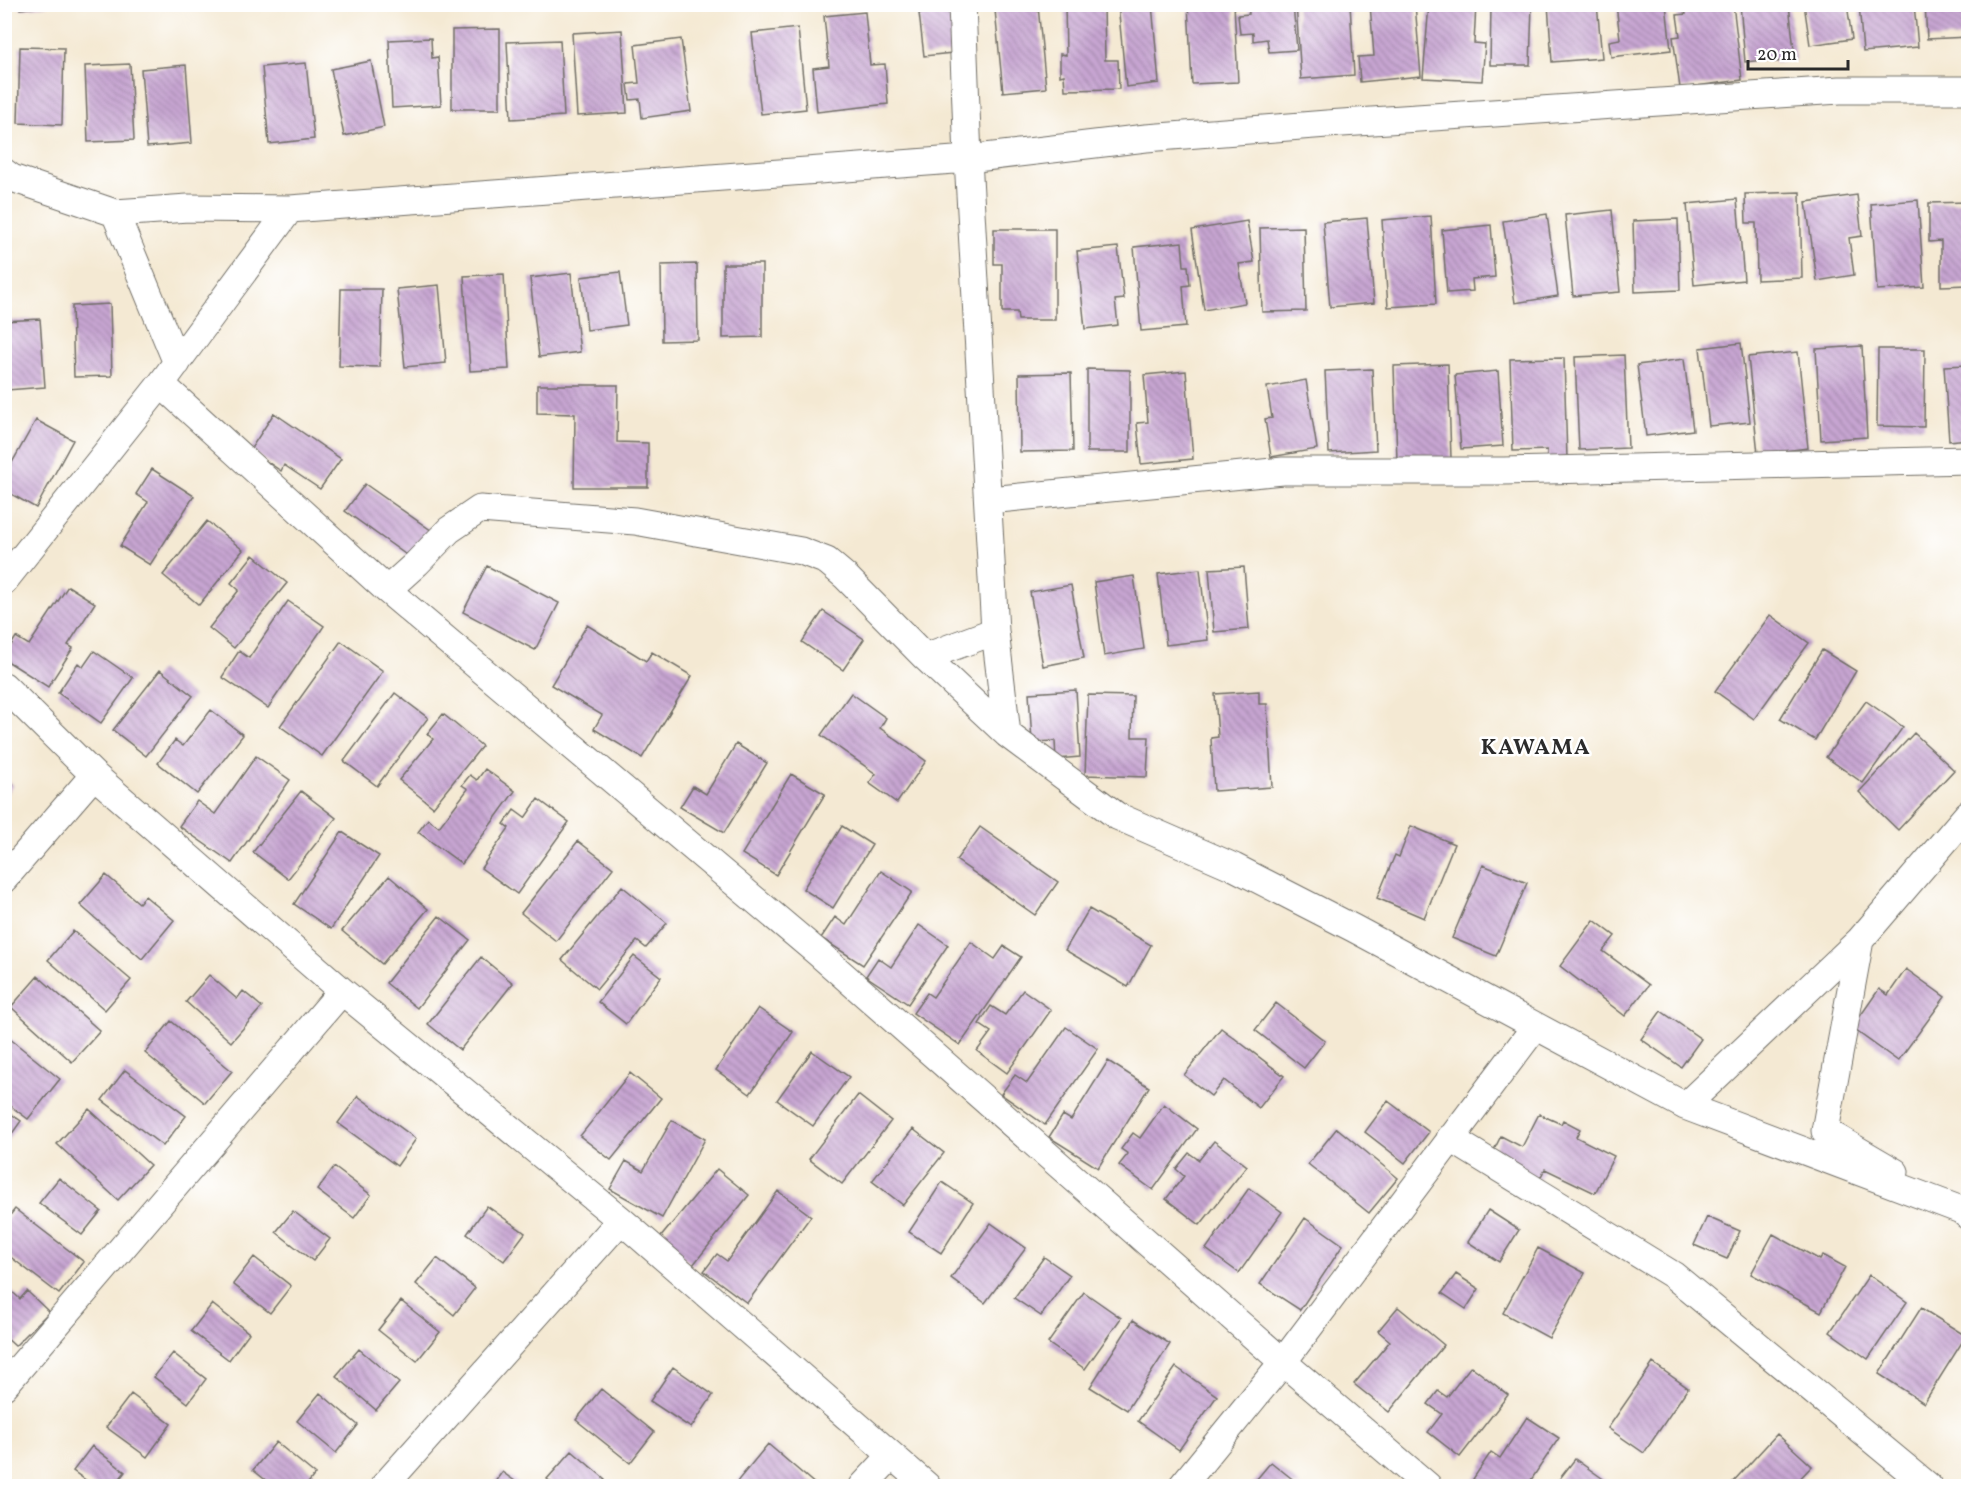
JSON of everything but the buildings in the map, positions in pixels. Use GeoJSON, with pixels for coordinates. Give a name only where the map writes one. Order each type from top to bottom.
{"type":"FeatureCollection","features":[{"type":"Feature","properties":{"kind":"street"},"geometry":{"type":"LineString","coordinates":[[962,4],[968,159],[995,631],[1007,734]]}},
{"type":"Feature","properties":{"kind":"street"},"geometry":{"type":"LineString","coordinates":[[4,172],[12,178],[115,213],[188,208],[290,209],[968,159],[1146,138],[1398,119],[1840,90],[1968,90]]}},
{"type":"Feature","properties":{"kind":"street"},"geometry":{"type":"LineString","coordinates":[[4,581],[161,384],[290,209]]}},
{"type":"Feature","properties":{"kind":"street"},"geometry":{"type":"LineString","coordinates":[[115,213],[177,363]]}},
{"type":"Feature","properties":{"kind":"street"},"geometry":{"type":"LineString","coordinates":[[161,384],[387,590],[818,953],[1283,1362],[1428,1486]]}},
{"type":"Feature","properties":{"kind":"street"},"geometry":{"type":"LineString","coordinates":[[989,500],[1284,471],[1504,471],[1968,460]]}},
{"type":"Feature","properties":{"kind":"street"},"geometry":{"type":"LineString","coordinates":[[387,590],[449,530],[480,509],[635,521],[801,551],[827,561],[1007,734],[1117,816],[1234,867],[1353,928],[1685,1106],[1965,1213]]}},
{"type":"Feature","properties":{"kind":"street"},"geometry":{"type":"LineString","coordinates":[[925,657],[995,631]]}},
{"type":"Feature","properties":{"kind":"street"},"geometry":{"type":"LineString","coordinates":[[4,686],[94,775],[342,991],[621,1220],[927,1486]]}},
{"type":"Feature","properties":{"kind":"street"},"geometry":{"type":"LineString","coordinates":[[4,879],[94,775]]}},
{"type":"Feature","properties":{"kind":"street"},"geometry":{"type":"LineString","coordinates":[[1685,1106],[1860,940],[1968,814]]}},
{"type":"Feature","properties":{"kind":"street"},"geometry":{"type":"LineString","coordinates":[[1860,940],[1825,1131],[1965,1213]]}},
{"type":"Feature","properties":{"kind":"street"},"geometry":{"type":"LineString","coordinates":[[4,1386],[342,991]]}},
{"type":"Feature","properties":{"kind":"street"},"geometry":{"type":"LineString","coordinates":[[1182,1486],[1283,1362],[1535,1027]]}},
{"type":"Feature","properties":{"kind":"street"},"geometry":{"type":"LineString","coordinates":[[1450,1138],[1673,1275],[1928,1486]]}},
{"type":"Feature","properties":{"kind":"street"},"geometry":{"type":"LineString","coordinates":[[384,1486],[621,1220]]}},
{"type":"Feature","properties":{"kind":"street"},"geometry":{"type":"LineString","coordinates":[[863,1486],[891,1456]]}},
{"type":"Feature","properties":{"kind":"district","name":"KAWAMA"},"geometry":{"type":"Point","coordinates":[1536,748]}}]}
